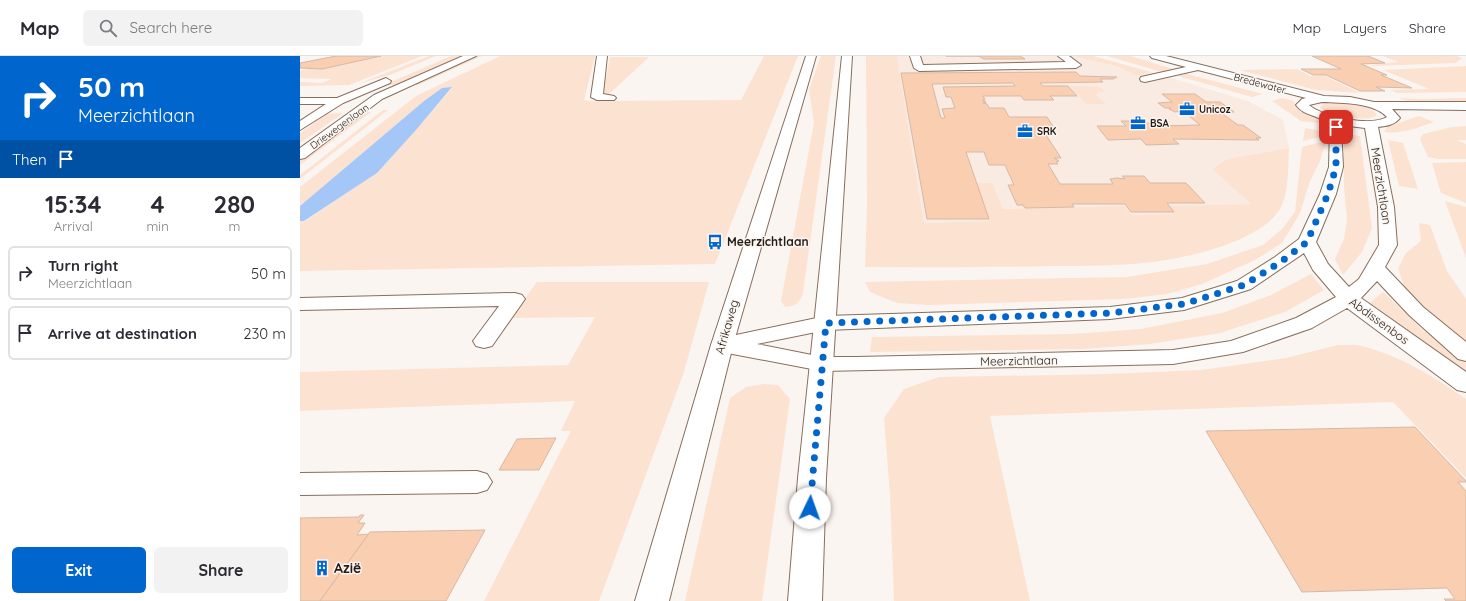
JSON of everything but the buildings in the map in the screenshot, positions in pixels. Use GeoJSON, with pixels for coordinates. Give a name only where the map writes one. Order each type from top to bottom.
{"type":"FeatureCollection","features":[{"type":"Feature","properties":{"kind":"street"},"geometry":{"type":"LineString","coordinates":[[426,64],[446,56]]}},
{"type":"Feature","properties":{"kind":"street"},"geometry":{"type":"LineString","coordinates":[[300,102],[339,101],[378,97],[471,56]]}},
{"type":"Feature","properties":{"kind":"street"},"geometry":{"type":"LineString","coordinates":[[602,56],[598,98],[610,98]]}},
{"type":"Feature","properties":{"kind":"street","name":"Afrikaweg"},"geometry":{"type":"LineString","coordinates":[[652,601],[722,345],[811,56]]}},
{"type":"Feature","properties":{"kind":"street"},"geometry":{"type":"LineString","coordinates":[[805,601],[812,478],[847,56]]}},
{"type":"Feature","properties":{"kind":"street"},"geometry":{"type":"LineString","coordinates":[[915,56],[919,68],[1076,65],[1062,56]]}},
{"type":"Feature","properties":{"kind":"street","name":"Bredewater"},"geometry":{"type":"LineString","coordinates":[[1155,56],[1322,99]]}},
{"type":"Feature","properties":{"kind":"street","name":"Bredewater"},"geometry":{"type":"LineString","coordinates":[[1142,57],[1284,96],[1303,103]]}},
{"type":"Feature","properties":{"kind":"street","name":"Bredewater"},"geometry":{"type":"LineString","coordinates":[[1145,79],[1211,64]]}},
{"type":"Feature","properties":{"kind":"street","name":"Driewegenlaan"},"geometry":{"type":"LineString","coordinates":[[300,126],[339,101],[399,76]]}},
{"type":"Feature","properties":{"kind":"street"},"geometry":{"type":"LineString","coordinates":[[300,95],[353,95],[378,97]]}},
{"type":"Feature","properties":{"kind":"street","name":"Driewegenlaan"},"geometry":{"type":"LineString","coordinates":[[300,155],[378,97]]}},
{"type":"Feature","properties":{"kind":"street"},"geometry":{"type":"LineString","coordinates":[[1392,114],[1394,118],[1391,121],[1370,124],[1327,118],[1309,112],[1304,108],[1303,103],[1322,99],[1346,100],[1371,105],[1388,106],[1466,106]]}},
{"type":"Feature","properties":{"kind":"street"},"geometry":{"type":"LineString","coordinates":[[1371,105],[1392,114],[1466,114]]}},
{"type":"Feature","properties":{"kind":"street"},"geometry":{"type":"LineString","coordinates":[[722,345],[826,323],[1110,313],[1184,304],[1244,285],[1282,261],[1307,242],[1328,194],[1336,167],[1336,127],[1327,118]]}},
{"type":"Feature","properties":{"kind":"street","name":"Meerzichtlaan"},"geometry":{"type":"LineString","coordinates":[[722,345],[822,364],[1173,357],[1235,346],[1304,323],[1348,299],[1367,282],[1388,245],[1386,207],[1370,124]]}},
{"type":"Feature","properties":{"kind":"street","name":"Abdissenbos"},"geometry":{"type":"LineString","coordinates":[[1307,242],[1320,266],[1348,299],[1466,384]]}},
{"type":"Feature","properties":{"kind":"street"},"geometry":{"type":"LineString","coordinates":[[1376,268],[1416,311],[1466,354]]}},
{"type":"Feature","properties":{"kind":"street"},"geometry":{"type":"LineString","coordinates":[[300,304],[515,299],[484,341]]}},
{"type":"Feature","properties":{"kind":"street"},"geometry":{"type":"LineString","coordinates":[[300,484],[477,482]]}},
{"type":"Feature","properties":{"kind":"shaded area"},"geometry":{"type":"Polygon","coordinates":[[[382,56],[422,56],[349,85],[300,86],[300,82],[322,83],[332,79],[300,78],[300,71],[313,68],[318,69],[382,56]]]}},
{"type":"Feature","properties":{"kind":"shaded area"},"geometry":{"type":"Polygon","coordinates":[[[429,56],[436,56],[390,75],[360,83],[429,56]]]}},
{"type":"Feature","properties":{"kind":"shaded area"},"geometry":{"type":"Polygon","coordinates":[[[451,56],[462,56],[396,85],[384,85],[451,56]]]}},
{"type":"Feature","properties":{"kind":"shaded area"},"geometry":{"type":"Polygon","coordinates":[[[477,56],[482,56],[418,85],[409,85],[477,56]]]}},
{"type":"Feature","properties":{"kind":"shaded area"},"geometry":{"type":"Polygon","coordinates":[[[500,56],[595,56],[584,100],[590,101],[741,100],[764,56],[798,56],[715,264],[300,271],[300,221],[305,221],[377,173],[452,88],[442,88],[424,101],[300,206],[300,187],[416,96],[500,56]]]}},
{"type":"Feature","properties":{"kind":"shaded area"},"geometry":{"type":"Polygon","coordinates":[[[821,56],[836,56],[803,293],[797,304],[785,307],[781,301],[814,123],[809,90],[821,56]]]}},
{"type":"Feature","properties":{"kind":"shaded area"},"geometry":{"type":"Polygon","coordinates":[[[866,56],[897,56],[924,223],[989,221],[975,183],[992,183],[1003,209],[1124,206],[1132,215],[1174,214],[1167,206],[1251,204],[1212,169],[1227,159],[1289,148],[1288,177],[1282,205],[1274,217],[1260,228],[1244,237],[1225,245],[1168,260],[1103,266],[865,267],[867,205],[866,56]]]}},
{"type":"Feature","properties":{"kind":"shaded area"},"geometry":{"type":"Polygon","coordinates":[[[897,56],[1074,56],[1105,63],[1130,72],[1136,76],[1151,72],[1248,101],[1283,120],[1289,148],[1227,159],[1212,169],[1252,204],[1167,206],[1175,214],[924,223],[897,56]]]}},
{"type":"Feature","properties":{"kind":"shaded area"},"geometry":{"type":"Polygon","coordinates":[[[1074,56],[1093,56],[1151,72],[1136,76],[1122,68],[1074,56]]]}},
{"type":"Feature","properties":{"kind":"shaded area"},"geometry":{"type":"Polygon","coordinates":[[[1107,56],[1131,56],[1176,70],[1165,73],[1107,56]]]}},
{"type":"Feature","properties":{"kind":"shaded area"},"geometry":{"type":"Polygon","coordinates":[[[1383,56],[1457,56],[1462,58],[1456,63],[1370,65],[1398,62],[1383,56]]]}},
{"type":"Feature","properties":{"kind":"shaded area"},"geometry":{"type":"Polygon","coordinates":[[[610,57],[649,57],[609,94],[603,94],[610,57]]]}},
{"type":"Feature","properties":{"kind":"shaded area"},"geometry":{"type":"Polygon","coordinates":[[[1466,66],[1466,92],[1397,93],[1390,90],[1429,89],[1383,70],[1466,66]]]}},
{"type":"Feature","properties":{"kind":"shaded area"},"geometry":{"type":"Polygon","coordinates":[[[1297,69],[1310,76],[1325,76],[1360,93],[1316,90],[1240,70],[1297,69]]]}},
{"type":"Feature","properties":{"kind":"shaded area"},"geometry":{"type":"Polygon","coordinates":[[[1187,74],[1263,94],[1252,97],[1178,76],[1187,74]]]}},
{"type":"Feature","properties":{"kind":"shaded area"},"geometry":{"type":"Polygon","coordinates":[[[1070,86],[1100,87],[1105,92],[1099,92],[1096,95],[1106,104],[1086,104],[1070,86]]]}},
{"type":"Feature","properties":{"kind":"shaded area"},"geometry":{"type":"Polygon","coordinates":[[[1282,98],[1294,101],[1295,105],[1302,112],[1326,124],[1301,121],[1272,101],[1282,98]]]}},
{"type":"Feature","properties":{"kind":"shaded area"},"geometry":{"type":"Polygon","coordinates":[[[1399,98],[1466,98],[1466,102],[1411,102],[1399,98]]]}},
{"type":"Feature","properties":{"kind":"shaded area"},"geometry":{"type":"Polygon","coordinates":[[[1332,103],[1362,106],[1373,111],[1377,115],[1365,118],[1339,116],[1320,107],[1323,104],[1332,103]]]}},
{"type":"Feature","properties":{"kind":"shaded area"},"geometry":{"type":"Polygon","coordinates":[[[383,110],[388,110],[300,179],[300,175],[383,110]]]}},
{"type":"Feature","properties":{"kind":"shaded area"},"geometry":{"type":"Polygon","coordinates":[[[365,112],[371,112],[300,165],[300,160],[365,112]]]}},
{"type":"Feature","properties":{"kind":"shaded area"},"geometry":{"type":"Polygon","coordinates":[[[343,113],[300,143],[300,133],[327,114],[343,113]]]}},
{"type":"Feature","properties":{"kind":"shaded area"},"geometry":{"type":"Polygon","coordinates":[[[1419,116],[1434,122],[1404,131],[1391,133],[1384,132],[1387,127],[1419,116]]]}},
{"type":"Feature","properties":{"kind":"shaded area"},"geometry":{"type":"Polygon","coordinates":[[[1466,126],[1466,140],[1457,140],[1466,144],[1466,159],[1438,159],[1428,157],[1420,139],[1423,134],[1452,127],[1466,126]]]}},
{"type":"Feature","properties":{"kind":"shaded area"},"geometry":{"type":"Polygon","coordinates":[[[1305,128],[1328,132],[1327,135],[1303,141],[1305,128]]]}},
{"type":"Feature","properties":{"kind":"shaded area"},"geometry":{"type":"Polygon","coordinates":[[[1344,134],[1360,136],[1372,228],[1362,252],[1343,275],[1335,259],[1344,239],[1347,219],[1344,187],[1344,134]]]}},
{"type":"Feature","properties":{"kind":"shaded area"},"geometry":{"type":"Polygon","coordinates":[[[1388,140],[1403,143],[1418,189],[1399,186],[1388,140]]]}},
{"type":"Feature","properties":{"kind":"shaded area"},"geometry":{"type":"Polygon","coordinates":[[[1326,141],[1320,161],[1310,181],[1300,213],[1282,243],[1255,260],[1202,284],[1167,294],[1125,299],[928,305],[897,303],[870,292],[865,282],[1127,277],[1207,264],[1263,245],[1282,229],[1295,212],[1302,147],[1326,141]]]}},
{"type":"Feature","properties":{"kind":"shaded area"},"geometry":{"type":"Polygon","coordinates":[[[1466,162],[1466,203],[1441,193],[1432,163],[1466,162]]]}},
{"type":"Feature","properties":{"kind":"shaded area"},"geometry":{"type":"Polygon","coordinates":[[[1445,201],[1466,207],[1466,258],[1445,201]]]}},
{"type":"Feature","properties":{"kind":"shaded area"},"geometry":{"type":"Polygon","coordinates":[[[1419,223],[1430,225],[1447,271],[1466,299],[1466,343],[1423,311],[1405,289],[1398,268],[1406,253],[1421,241],[1419,223]]]}},
{"type":"Feature","properties":{"kind":"shaded area"},"geometry":{"type":"Polygon","coordinates":[[[1311,274],[1324,290],[1285,312],[1220,333],[1150,344],[1083,349],[870,352],[872,337],[1072,334],[1141,329],[1222,313],[1271,295],[1311,274]]]}},
{"type":"Feature","properties":{"kind":"shaded area"},"geometry":{"type":"Polygon","coordinates":[[[537,282],[709,282],[683,375],[599,601],[484,601],[571,431],[561,431],[575,401],[300,411],[300,372],[568,365],[595,317],[510,318],[537,282]]]}},
{"type":"Feature","properties":{"kind":"shaded area"},"geometry":{"type":"Polygon","coordinates":[[[1383,292],[1423,330],[1466,361],[1466,373],[1370,303],[1383,292]]]}},
{"type":"Feature","properties":{"kind":"shaded area"},"geometry":{"type":"Polygon","coordinates":[[[1338,345],[1359,345],[1390,355],[1417,368],[1466,399],[1466,478],[1393,402],[990,416],[1030,601],[894,601],[890,495],[884,418],[904,389],[939,377],[1109,374],[1201,370],[1286,358],[1338,345]]]}},
{"type":"Feature","properties":{"kind":"shaded area"},"geometry":{"type":"Polygon","coordinates":[[[764,384],[778,385],[790,399],[762,601],[685,601],[730,398],[746,387],[764,384]]]}},
{"type":"Feature","properties":{"kind":"water"},"geometry":{"type":"Polygon","coordinates":[[[452,87],[377,173],[304,221],[300,221],[300,206],[424,101],[442,88],[452,87]]]}},
{"type":"Feature","properties":{"kind":"place","name":"Unicoz"},"geometry":{"type":"Point","coordinates":[1187,109]}},
{"type":"Feature","properties":{"kind":"place","name":"BSA"},"geometry":{"type":"Point","coordinates":[1138,123]}},
{"type":"Feature","properties":{"kind":"place","name":"SRK"},"geometry":{"type":"Point","coordinates":[1025,131]}},
{"type":"Feature","properties":{"kind":"place","name":"Meerzichtlaan"},"geometry":{"type":"Point","coordinates":[715,242]}},
{"type":"Feature","properties":{"kind":"place","name":"Azië"},"geometry":{"type":"Point","coordinates":[322,568]}},
{"type":"Feature","properties":{"kind":"route"},"geometry":{"type":"LineString","coordinates":[[810,508],[826,323],[1110,313],[1184,304],[1244,285],[1282,261],[1307,242],[1328,194],[1336,167],[1336,127]]}}]}
